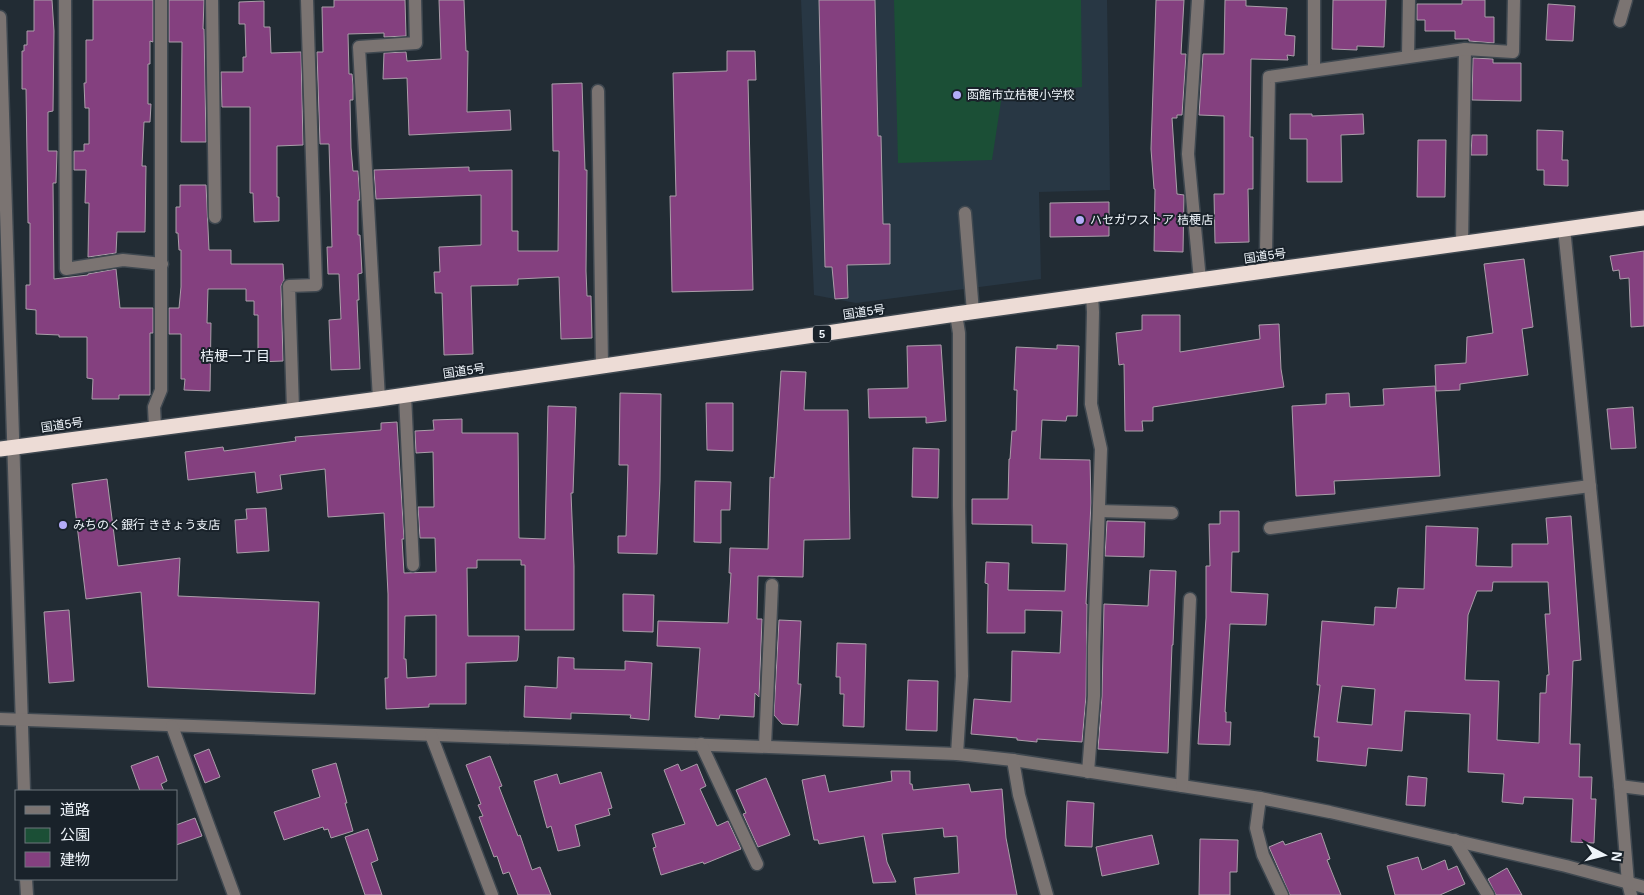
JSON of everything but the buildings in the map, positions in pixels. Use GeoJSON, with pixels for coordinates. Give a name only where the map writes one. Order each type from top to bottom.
{"type":"FeatureCollection","features":[{"type":"Feature","properties":{"kind":"highway","name":"国道5号"},"geometry":{"type":"LineString","coordinates":[[6,448],[405,395],[956,314],[1644,218]]}},
{"type":"Feature","properties":{"kind":"street"},"geometry":{"type":"LineString","coordinates":[[65,0],[66,269],[123,260],[162,264]]}},
{"type":"Feature","properties":{"kind":"street"},"geometry":{"type":"LineString","coordinates":[[155,427],[154,407],[161,390],[161,0]]}},
{"type":"Feature","properties":{"kind":"street"},"geometry":{"type":"LineString","coordinates":[[212,0],[215,217]]}},
{"type":"Feature","properties":{"kind":"street"},"geometry":{"type":"LineString","coordinates":[[293,409],[289,286],[316,285],[308,0]]}},
{"type":"Feature","properties":{"kind":"street"},"geometry":{"type":"LineString","coordinates":[[379,398],[359,47],[416,43],[415,0]]}},
{"type":"Feature","properties":{"kind":"street"},"geometry":{"type":"LineString","coordinates":[[1198,0],[1188,154],[1200,280]]}},
{"type":"Feature","properties":{"kind":"street"},"geometry":{"type":"LineString","coordinates":[[1314,0],[1314,70]]}},
{"type":"Feature","properties":{"kind":"street"},"geometry":{"type":"LineString","coordinates":[[1408,56],[1409,0]]}},
{"type":"Feature","properties":{"kind":"street"},"geometry":{"type":"LineString","coordinates":[[1268,270],[1266,253],[1269,77],[1465,49],[1513,52],[1514,0]]}},
{"type":"Feature","properties":{"kind":"street"},"geometry":{"type":"LineString","coordinates":[[1620,21],[1626,0]]}},
{"type":"Feature","properties":{"kind":"street"},"geometry":{"type":"LineString","coordinates":[[0,17],[6,448],[15,475],[24,790]]}},
{"type":"Feature","properties":{"kind":"street"},"geometry":{"type":"LineString","coordinates":[[1462,243],[1465,49]]}},
{"type":"Feature","properties":{"kind":"street"},"geometry":{"type":"LineString","coordinates":[[598,91],[602,366]]}},
{"type":"Feature","properties":{"kind":"street"},"geometry":{"type":"LineString","coordinates":[[965,214],[973,312]]}},
{"type":"Feature","properties":{"kind":"street"},"geometry":{"type":"LineString","coordinates":[[1564,228],[1629,889]]}},
{"type":"Feature","properties":{"kind":"street"},"geometry":{"type":"LineString","coordinates":[[1088,772],[1094,696],[1100,449],[1091,404],[1092,295]]}},
{"type":"Feature","properties":{"kind":"street"},"geometry":{"type":"LineString","coordinates":[[956,314],[959,333],[959,506],[962,676],[957,754]]}},
{"type":"Feature","properties":{"kind":"street"},"geometry":{"type":"LineString","coordinates":[[405,395],[413,565]]}},
{"type":"Feature","properties":{"kind":"street"},"geometry":{"type":"LineString","coordinates":[[1270,528],[1590,486]]}},
{"type":"Feature","properties":{"kind":"street"},"geometry":{"type":"LineString","coordinates":[[1098,511],[1172,513]]}},
{"type":"Feature","properties":{"kind":"street"},"geometry":{"type":"LineString","coordinates":[[765,746],[772,585]]}},
{"type":"Feature","properties":{"kind":"street"},"geometry":{"type":"LineString","coordinates":[[1182,786],[1190,599]]}},
{"type":"Feature","properties":{"kind":"street"},"geometry":{"type":"LineString","coordinates":[[0,718],[172,726],[957,754],[1012,760],[1260,798],[1455,840],[1629,889],[1644,887]]}},
{"type":"Feature","properties":{"kind":"street"},"geometry":{"type":"LineString","coordinates":[[172,726],[234,895]]}},
{"type":"Feature","properties":{"kind":"street"},"geometry":{"type":"LineString","coordinates":[[431,735],[492,895]]}},
{"type":"Feature","properties":{"kind":"street"},"geometry":{"type":"LineString","coordinates":[[701,744],[757,864]]}},
{"type":"Feature","properties":{"kind":"street"},"geometry":{"type":"LineString","coordinates":[[1012,760],[1019,795],[1047,895]]}},
{"type":"Feature","properties":{"kind":"street"},"geometry":{"type":"LineString","coordinates":[[1620,786],[1644,789]]}},
{"type":"Feature","properties":{"kind":"street"},"geometry":{"type":"LineString","coordinates":[[1260,798],[1256,828],[1263,855],[1282,895]]}},
{"type":"Feature","properties":{"kind":"street"},"geometry":{"type":"LineString","coordinates":[[1455,840],[1488,895]]}},
{"type":"Feature","properties":{"kind":"street"},"geometry":{"type":"LineString","coordinates":[[26,880],[27,895]]}},
{"type":"Feature","properties":{"kind":"shaded area","name":"函館市立桔梗小学校"},"geometry":{"type":"Polygon","coordinates":[[[801,0],[1107,0],[1110,190],[1039,192],[1041,279],[856,303],[814,295],[801,0]]]}},
{"type":"Feature","properties":{"kind":"green space"},"geometry":{"type":"Polygon","coordinates":[[[894,0],[1081,0],[1082,87],[1002,95],[992,160],[898,163],[894,0]]]}},
{"type":"Feature","properties":{"kind":"place","name":"函館市立桔梗小学校"},"geometry":{"type":"Point","coordinates":[957,95]}},
{"type":"Feature","properties":{"kind":"place","name":"ハセガワストア 桔梗店"},"geometry":{"type":"Point","coordinates":[1080,220]}},
{"type":"Feature","properties":{"kind":"place","name":"みちのく銀行 ききょう支店"},"geometry":{"type":"Point","coordinates":[63,525]}},
{"type":"Feature","properties":{"kind":"district","name":"桔梗一丁目"},"geometry":{"type":"Point","coordinates":[235,356]}}]}
